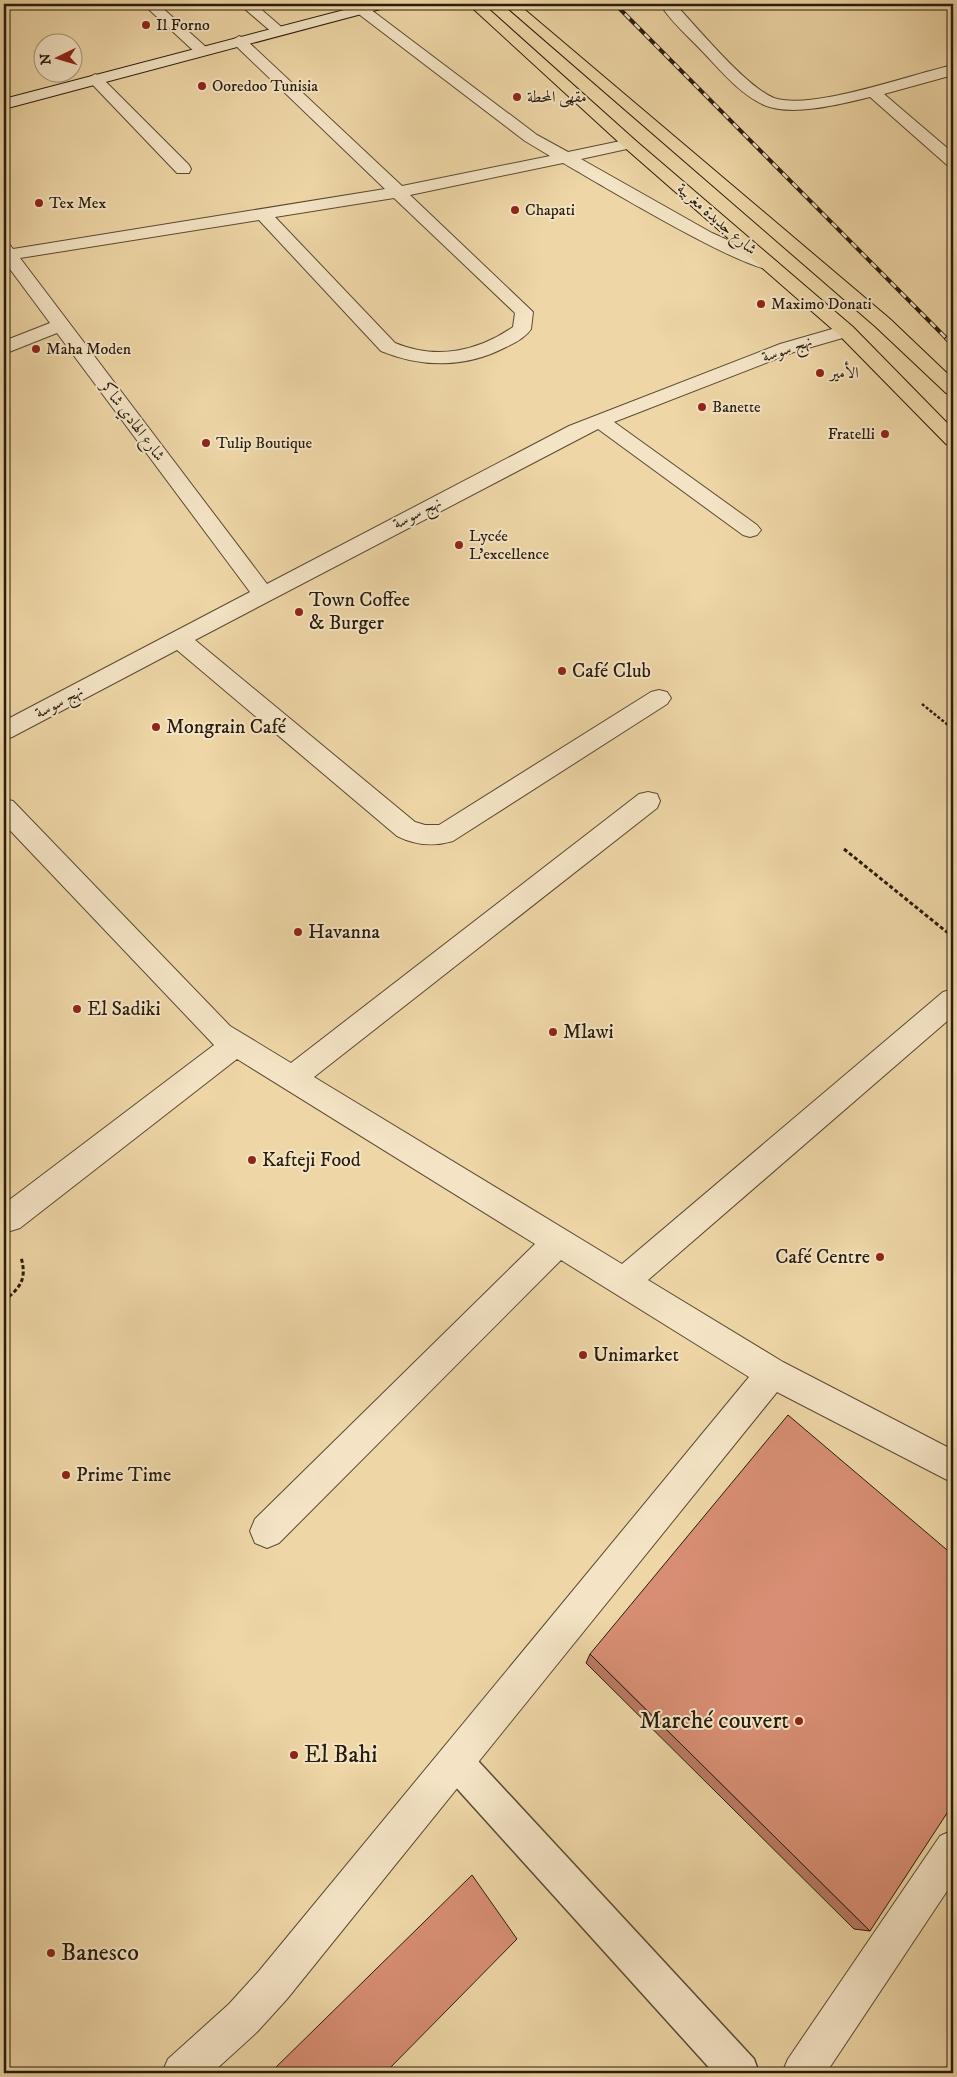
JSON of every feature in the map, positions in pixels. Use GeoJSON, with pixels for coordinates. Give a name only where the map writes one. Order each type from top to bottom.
{"type":"FeatureCollection","features":[{"type":"Feature","properties":{"kind":"main road","name":"شارع جديدة مغربية"},"geometry":{"type":"LineString","coordinates":[[474,4],[630,144],[846,331],[953,440]]}},
{"type":"Feature","properties":{"kind":"main road","name":"شارع جديدة مغربية"},"geometry":{"type":"LineString","coordinates":[[510,4],[883,323],[953,389]]}},
{"type":"Feature","properties":{"kind":"street"},"geometry":{"type":"LineString","coordinates":[[150,4],[202,51]]}},
{"type":"Feature","properties":{"kind":"street"},"geometry":{"type":"LineString","coordinates":[[246,4],[279,31]]}},
{"type":"Feature","properties":{"kind":"street"},"geometry":{"type":"LineString","coordinates":[[4,104],[383,4]]}},
{"type":"Feature","properties":{"kind":"street"},"geometry":{"type":"LineString","coordinates":[[666,4],[750,90],[771,102],[797,104],[873,92],[953,70]]}},
{"type":"Feature","properties":{"kind":"street"},"geometry":{"type":"LineString","coordinates":[[361,10],[531,138],[706,237],[771,266]]}},
{"type":"Feature","properties":{"kind":"street"},"geometry":{"type":"LineString","coordinates":[[239,41],[524,312],[522,329],[497,345],[474,353],[429,359],[398,353],[388,348],[262,212]]}},
{"type":"Feature","properties":{"kind":"street"},"geometry":{"type":"LineString","coordinates":[[95,79],[183,169]]}},
{"type":"Feature","properties":{"kind":"street"},"geometry":{"type":"LineString","coordinates":[[873,92],[953,161]]}},
{"type":"Feature","properties":{"kind":"street"},"geometry":{"type":"LineString","coordinates":[[6,252],[399,192],[630,144]]}},
{"type":"Feature","properties":{"kind":"street","name":"شارع الهادي شاكر"},"geometry":{"type":"LineString","coordinates":[[6,252],[23,287],[61,325],[262,593]]}},
{"type":"Feature","properties":{"kind":"street"},"geometry":{"type":"LineString","coordinates":[[4,348],[61,325]]}},
{"type":"Feature","properties":{"kind":"street","name":"نهج سوسة"},"geometry":{"type":"LineString","coordinates":[[4,731],[262,593],[576,430],[787,348],[846,331]]}},
{"type":"Feature","properties":{"kind":"street"},"geometry":{"type":"LineString","coordinates":[[600,421],[750,530]]}},
{"type":"Feature","properties":{"kind":"street"},"geometry":{"type":"LineString","coordinates":[[177,638],[406,829],[415,834],[430,836],[444,834],[659,698]]}},
{"type":"Feature","properties":{"kind":"street"},"geometry":{"type":"LineString","coordinates":[[292,1078],[648,801]]}},
{"type":"Feature","properties":{"kind":"street"},"geometry":{"type":"LineString","coordinates":[[4,808],[220,1034],[772,1373],[953,1467]]}},
{"type":"Feature","properties":{"kind":"street"},"geometry":{"type":"LineString","coordinates":[[624,1282],[953,1000]]}},
{"type":"Feature","properties":{"kind":"street"},"geometry":{"type":"LineString","coordinates":[[6,1218],[236,1044]]}},
{"type":"Feature","properties":{"kind":"street"},"geometry":{"type":"LineString","coordinates":[[267,1531],[558,1242]]}},
{"type":"Feature","properties":{"kind":"street"},"geometry":{"type":"LineString","coordinates":[[182,2073],[243,2018],[273,1985],[772,1373]]}},
{"type":"Feature","properties":{"kind":"street"},"geometry":{"type":"LineString","coordinates":[[802,2073],[953,1849]]}},
{"type":"Feature","properties":{"kind":"lane"},"geometry":{"type":"LineString","coordinates":[[455,1761],[740,2073]]}},
{"type":"Feature","properties":{"kind":"path"},"geometry":{"type":"LineString","coordinates":[[922,704],[953,729]]}},
{"type":"Feature","properties":{"kind":"path"},"geometry":{"type":"LineString","coordinates":[[844,848],[953,936]]}},
{"type":"Feature","properties":{"kind":"path"},"geometry":{"type":"LineString","coordinates":[[4,1301],[21,1287],[26,1279],[25,1270],[6,1218]]}},
{"type":"Feature","properties":{"kind":"building","name":"Marché couvert"},"geometry":{"type":"Polygon","coordinates":[[[788,1415],[953,1555],[953,1804],[870,1931],[590,1654],[788,1415]]]}},
{"type":"Feature","properties":{"kind":"building"},"geometry":{"type":"Polygon","coordinates":[[[472,1875],[517,1939],[385,2073],[270,2073],[472,1875]]]}},
{"type":"Feature","properties":{"kind":"railway"},"geometry":{"type":"LineString","coordinates":[[615,4],[948,340]]}},
{"type":"Feature","properties":{"kind":"railway"},"geometry":{"type":"LineString","coordinates":[[948,340],[953,345]]}},
{"type":"Feature","properties":{"kind":"place","name":"Il Forno"},"geometry":{"type":"Point","coordinates":[146,25]}},
{"type":"Feature","properties":{"kind":"place","name":"Ooredoo Tunisia"},"geometry":{"type":"Point","coordinates":[202,86]}},
{"type":"Feature","properties":{"kind":"place","name":"مقهى المحطة"},"geometry":{"type":"Point","coordinates":[517,97]}},
{"type":"Feature","properties":{"kind":"place","name":"Tex Mex"},"geometry":{"type":"Point","coordinates":[39,203]}},
{"type":"Feature","properties":{"kind":"place","name":"Chapati"},"geometry":{"type":"Point","coordinates":[515,210]}},
{"type":"Feature","properties":{"kind":"place","name":"Maximo Donati"},"geometry":{"type":"Point","coordinates":[761,304]}},
{"type":"Feature","properties":{"kind":"place","name":"Maha Moden"},"geometry":{"type":"Point","coordinates":[36,349]}},
{"type":"Feature","properties":{"kind":"place","name":"الأمير"},"geometry":{"type":"Point","coordinates":[820,373]}},
{"type":"Feature","properties":{"kind":"place","name":"Banette"},"geometry":{"type":"Point","coordinates":[702,407]}},
{"type":"Feature","properties":{"kind":"place","name":"Fratelli"},"geometry":{"type":"Point","coordinates":[885,434]}},
{"type":"Feature","properties":{"kind":"place","name":"Tulip Boutique"},"geometry":{"type":"Point","coordinates":[206,443]}},
{"type":"Feature","properties":{"kind":"place","name":"Lycée L'excellence"},"geometry":{"type":"Point","coordinates":[459,545]}},
{"type":"Feature","properties":{"kind":"place","name":"Town Coffee & Burger"},"geometry":{"type":"Point","coordinates":[299,612]}},
{"type":"Feature","properties":{"kind":"place","name":"Café Club"},"geometry":{"type":"Point","coordinates":[562,671]}},
{"type":"Feature","properties":{"kind":"place","name":"Mongrain Café"},"geometry":{"type":"Point","coordinates":[156,727]}},
{"type":"Feature","properties":{"kind":"place","name":"Havanna"},"geometry":{"type":"Point","coordinates":[298,932]}},
{"type":"Feature","properties":{"kind":"place","name":"El Sadiki"},"geometry":{"type":"Point","coordinates":[77,1009]}},
{"type":"Feature","properties":{"kind":"place","name":"Mlawi"},"geometry":{"type":"Point","coordinates":[553,1032]}},
{"type":"Feature","properties":{"kind":"place","name":"Kafteji Food"},"geometry":{"type":"Point","coordinates":[252,1160]}},
{"type":"Feature","properties":{"kind":"place","name":"Café Centre"},"geometry":{"type":"Point","coordinates":[880,1257]}},
{"type":"Feature","properties":{"kind":"place","name":"Unimarket"},"geometry":{"type":"Point","coordinates":[583,1355]}},
{"type":"Feature","properties":{"kind":"place","name":"Prime Time"},"geometry":{"type":"Point","coordinates":[66,1475]}},
{"type":"Feature","properties":{"kind":"place","name":"Marché couvert"},"geometry":{"type":"Point","coordinates":[799,1721]}},
{"type":"Feature","properties":{"kind":"place","name":"El Bahi"},"geometry":{"type":"Point","coordinates":[294,1755]}},
{"type":"Feature","properties":{"kind":"place","name":"Banesco"},"geometry":{"type":"Point","coordinates":[51,1953]}}]}
